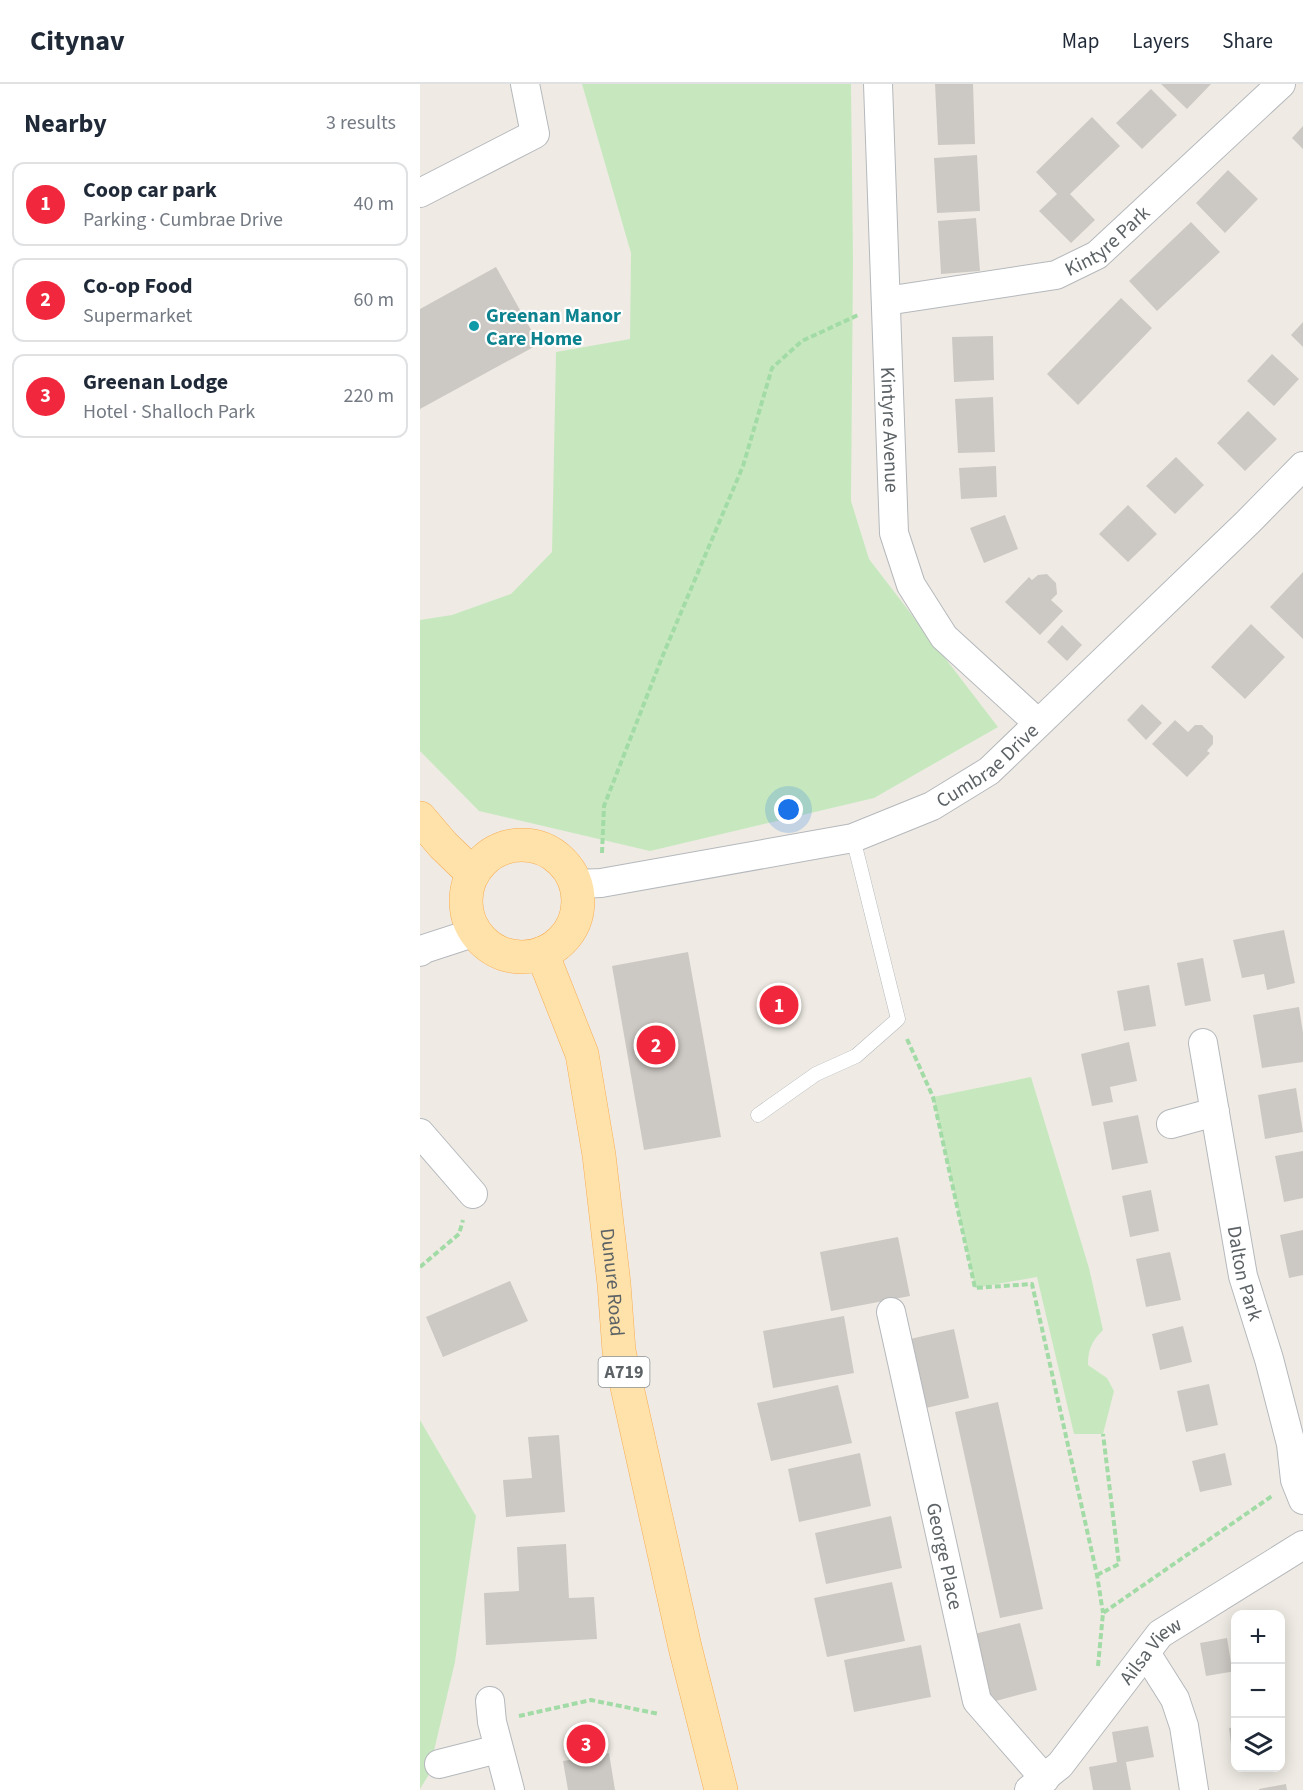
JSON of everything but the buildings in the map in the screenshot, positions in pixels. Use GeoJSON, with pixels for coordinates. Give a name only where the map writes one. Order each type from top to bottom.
{"type":"FeatureCollection","features":[{"type":"Feature","properties":{"kind":"main road"},"geometry":{"type":"LineString","coordinates":[[420,818],[443,845],[473,874]]}},
{"type":"Feature","properties":{"kind":"main road"},"geometry":{"type":"LineString","coordinates":[[518,845],[537,847],[554,854],[588,884],[579,900],[576,917],[568,933],[557,945],[542,953],[524,957],[506,954],[489,946],[476,932],[466,904],[473,874],[484,860],[500,849],[518,845]]}},
{"type":"Feature","properties":{"kind":"main road","name":"Dunure Road"},"geometry":{"type":"LineString","coordinates":[[542,953],[582,1054],[599,1155],[620,1351],[685,1647],[721,1790]]}},
{"type":"Feature","properties":{"kind":"street"},"geometry":{"type":"LineString","coordinates":[[420,193],[535,134],[525,84]]}},
{"type":"Feature","properties":{"kind":"street","name":"Kintyre Avenue"},"geometry":{"type":"LineString","coordinates":[[878,84],[894,533],[911,585],[944,637],[1038,723]]}},
{"type":"Feature","properties":{"kind":"street","name":"Kintyre Park"},"geometry":{"type":"LineString","coordinates":[[886,301],[1056,275],[1096,255],[1281,84]]}},
{"type":"Feature","properties":{"kind":"street","name":"Cumbrae Drive"},"geometry":{"type":"LineString","coordinates":[[588,884],[853,838],[932,806],[989,771],[1303,466]]}},
{"type":"Feature","properties":{"kind":"street"},"geometry":{"type":"LineString","coordinates":[[420,952],[476,932]]}},
{"type":"Feature","properties":{"kind":"street","name":"Dalton Park"},"geometry":{"type":"LineString","coordinates":[[1203,1043],[1243,1276],[1269,1359],[1291,1444],[1299,1490]]}},
{"type":"Feature","properties":{"kind":"street"},"geometry":{"type":"LineString","coordinates":[[1171,1124],[1215,1112]]}},
{"type":"Feature","properties":{"kind":"street"},"geometry":{"type":"LineString","coordinates":[[420,1133],[473,1194]]}},
{"type":"Feature","properties":{"kind":"street","name":"George Place"},"geometry":{"type":"LineString","coordinates":[[891,1312],[977,1701],[1037,1784]]}},
{"type":"Feature","properties":{"kind":"street","name":"Ailsa View"},"geometry":{"type":"LineString","coordinates":[[1037,1784],[1060,1765],[1160,1634],[1303,1545]]}},
{"type":"Feature","properties":{"kind":"street"},"geometry":{"type":"LineString","coordinates":[[1146,1653],[1175,1699],[1184,1726],[1194,1790]]}},
{"type":"Feature","properties":{"kind":"street"},"geometry":{"type":"LineString","coordinates":[[439,1764],[493,1724],[510,1790]]}},
{"type":"Feature","properties":{"kind":"lane"},"geometry":{"type":"LineString","coordinates":[[758,1115],[816,1074],[856,1056],[898,1018],[853,838]]}},
{"type":"Feature","properties":{"kind":"path"},"geometry":{"type":"LineString","coordinates":[[588,884],[604,806],[663,655],[742,466],[772,368],[802,341],[886,301]]}},
{"type":"Feature","properties":{"kind":"path"},"geometry":{"type":"LineString","coordinates":[[898,1018],[933,1098],[975,1288],[1032,1284],[1097,1575],[1103,1613],[1098,1672]]}},
{"type":"Feature","properties":{"kind":"path"},"geometry":{"type":"LineString","coordinates":[[420,1267],[459,1234],[473,1194]]}},
{"type":"Feature","properties":{"kind":"path"},"geometry":{"type":"LineString","coordinates":[[1097,1575],[1119,1564],[1103,1434]]}},
{"type":"Feature","properties":{"kind":"path"},"geometry":{"type":"LineString","coordinates":[[1103,1613],[1299,1490]]}},
{"type":"Feature","properties":{"kind":"path"},"geometry":{"type":"LineString","coordinates":[[493,1724],[591,1700],[659,1714]]}},
{"type":"Feature","properties":{"kind":"green space"},"geometry":{"type":"Polygon","coordinates":[[[582,84],[851,84],[853,261],[851,501],[869,559],[998,727],[874,798],[650,851],[479,811],[420,751],[420,620],[452,615],[511,594],[552,552],[556,352],[630,339],[631,253],[582,84]]]}},
{"type":"Feature","properties":{"kind":"green space"},"geometry":{"type":"Polygon","coordinates":[[[1031,1077],[1089,1268],[1103,1330],[1091,1346],[1088,1365],[1107,1378],[1114,1391],[1103,1434],[1074,1434],[1037,1277],[975,1288],[933,1097],[1031,1077]]]}},
{"type":"Feature","properties":{"kind":"green space"},"geometry":{"type":"Polygon","coordinates":[[[420,1420],[476,1516],[455,1662],[428,1776],[420,1789],[420,1420]]]}},
{"type":"Feature","properties":{"kind":"place","name":"Greenan Manor Care Home"},"geometry":{"type":"Point","coordinates":[474,326]}},
{"type":"Feature","properties":{"kind":"place","name":"Coop car park"},"geometry":{"type":"Point","coordinates":[779,1005]}},
{"type":"Feature","properties":{"kind":"place","name":"Co-op Food"},"geometry":{"type":"Point","coordinates":[656,1045]}},
{"type":"Feature","properties":{"kind":"place","name":"Greenan Lodge"},"geometry":{"type":"Point","coordinates":[586,1744]}}]}
